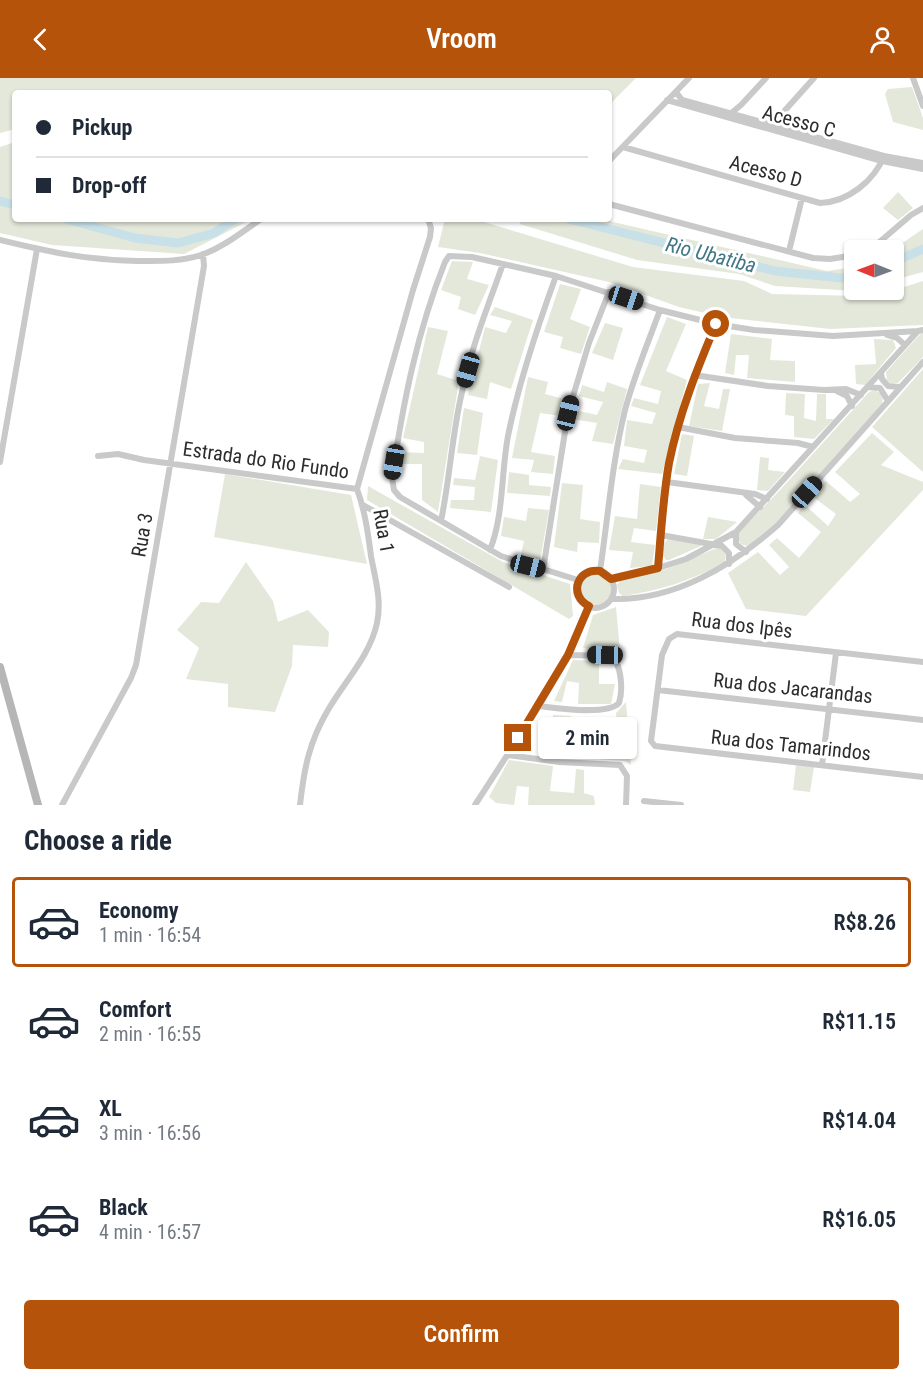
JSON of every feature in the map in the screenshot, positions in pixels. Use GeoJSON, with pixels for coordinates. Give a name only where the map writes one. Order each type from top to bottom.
{"type":"FeatureCollection","features":[{"type":"Feature","properties":{"kind":"street"},"geometry":{"type":"LineString","coordinates":[[612,158],[689,78]]}},
{"type":"Feature","properties":{"kind":"street"},"geometry":{"type":"LineString","coordinates":[[729,115],[766,78]]}},
{"type":"Feature","properties":{"kind":"street"},"geometry":{"type":"LineString","coordinates":[[770,128],[813,78]]}},
{"type":"Feature","properties":{"kind":"street"},"geometry":{"type":"LineString","coordinates":[[914,78],[923,106]]}},
{"type":"Feature","properties":{"kind":"street"},"geometry":{"type":"LineString","coordinates":[[676,92],[681,103]]}},
{"type":"Feature","properties":{"kind":"street","name":"Acesso C"},"geometry":{"type":"LineString","coordinates":[[667,100],[923,169]]}},
{"type":"Feature","properties":{"kind":"street"},"geometry":{"type":"LineString","coordinates":[[741,105],[741,119]]}},
{"type":"Feature","properties":{"kind":"street"},"geometry":{"type":"LineString","coordinates":[[779,115],[791,130]]}},
{"type":"Feature","properties":{"kind":"street","name":"Acesso C"},"geometry":{"type":"LineString","coordinates":[[770,128],[791,130],[883,158],[923,163]]}},
{"type":"Feature","properties":{"kind":"street","name":"Acesso D"},"geometry":{"type":"LineString","coordinates":[[623,147],[820,203],[843,199],[851,195],[883,158]]}},
{"type":"Feature","properties":{"kind":"street"},"geometry":{"type":"LineString","coordinates":[[789,251],[802,198]]}},
{"type":"Feature","properties":{"kind":"street"},"geometry":{"type":"LineString","coordinates":[[612,205],[823,259],[844,256]]}},
{"type":"Feature","properties":{"kind":"street"},"geometry":{"type":"LineString","coordinates":[[882,240],[923,208]]}},
{"type":"Feature","properties":{"kind":"street"},"geometry":{"type":"LineString","coordinates":[[0,240],[80,258],[169,261],[203,254],[256,222]]}},
{"type":"Feature","properties":{"kind":"street","name":"Rua 1"},"geometry":{"type":"LineString","coordinates":[[300,805],[304,766],[312,740],[327,711],[369,647],[377,624],[378,592],[363,505],[357,489],[409,301],[430,237],[429,222]]}},
{"type":"Feature","properties":{"kind":"street"},"geometry":{"type":"LineString","coordinates":[[0,462],[37,249]]}},
{"type":"Feature","properties":{"kind":"street","name":"Rua 3"},"geometry":{"type":"LineString","coordinates":[[62,805],[134,672],[204,266],[203,254]]}},
{"type":"Feature","properties":{"kind":"street"},"geometry":{"type":"LineString","coordinates":[[578,580],[508,559],[490,550],[400,497],[392,486],[409,373],[429,304],[447,258],[458,255],[556,276],[660,310],[716,324],[754,330],[812,335],[920,330]]}},
{"type":"Feature","properties":{"kind":"street"},"geometry":{"type":"LineString","coordinates":[[441,520],[462,389],[503,264]]}},
{"type":"Feature","properties":{"kind":"street"},"geometry":{"type":"LineString","coordinates":[[490,550],[496,529],[508,436],[518,393],[556,276]]}},
{"type":"Feature","properties":{"kind":"street"},"geometry":{"type":"LineString","coordinates":[[543,570],[568,413],[589,343],[609,292]]}},
{"type":"Feature","properties":{"kind":"street"},"geometry":{"type":"LineString","coordinates":[[600,571],[610,490],[625,411],[660,310]]}},
{"type":"Feature","properties":{"kind":"street"},"geometry":{"type":"LineString","coordinates":[[658,568],[669,465],[678,427],[694,375],[716,324]]}},
{"type":"Feature","properties":{"kind":"street"},"geometry":{"type":"LineString","coordinates":[[611,579],[686,559],[736,532],[920,330]]}},
{"type":"Feature","properties":{"kind":"street"},"geometry":{"type":"LineString","coordinates":[[884,333],[897,338],[905,345]]}},
{"type":"Feature","properties":{"kind":"street"},"geometry":{"type":"LineString","coordinates":[[611,599],[614,589],[611,579],[600,571],[588,571],[578,580],[577,593],[584,603],[589,606],[601,606],[611,599],[632,600],[692,583],[729,564],[746,552],[778,525],[923,362]]}},
{"type":"Feature","properties":{"kind":"street"},"geometry":{"type":"LineString","coordinates":[[881,373],[882,379],[888,386],[900,387]]}},
{"type":"Feature","properties":{"kind":"street"},"geometry":{"type":"LineString","coordinates":[[694,375],[748,384],[846,389],[861,396]]}},
{"type":"Feature","properties":{"kind":"street"},"geometry":{"type":"LineString","coordinates":[[868,387],[880,388],[884,391],[888,401]]}},
{"type":"Feature","properties":{"kind":"street"},"geometry":{"type":"LineString","coordinates":[[833,390],[844,393],[852,406]]}},
{"type":"Feature","properties":{"kind":"street"},"geometry":{"type":"LineString","coordinates":[[678,427],[735,438],[813,447]]}},
{"type":"Feature","properties":{"kind":"street"},"geometry":{"type":"LineString","coordinates":[[792,443],[805,455]]}},
{"type":"Feature","properties":{"kind":"street","name":"Estrada do Rio Fundo"},"geometry":{"type":"LineString","coordinates":[[98,456],[118,454],[144,460],[357,489]]}},
{"type":"Feature","properties":{"kind":"street"},"geometry":{"type":"LineString","coordinates":[[667,482],[755,494],[767,499]]}},
{"type":"Feature","properties":{"kind":"street"},"geometry":{"type":"LineString","coordinates":[[742,493],[754,500],[760,507]]}},
{"type":"Feature","properties":{"kind":"street"},"geometry":{"type":"LineString","coordinates":[[363,505],[509,587]]}},
{"type":"Feature","properties":{"kind":"street"},"geometry":{"type":"LineString","coordinates":[[736,532],[736,544],[746,552]]}},
{"type":"Feature","properties":{"kind":"street"},"geometry":{"type":"LineString","coordinates":[[661,535],[725,548],[730,557],[729,564]]}},
{"type":"Feature","properties":{"kind":"street"},"geometry":{"type":"LineString","coordinates":[[485,805],[476,804],[539,706],[568,655],[589,606]]}},
{"type":"Feature","properties":{"kind":"street","name":"Rua dos Ipês"},"geometry":{"type":"LineString","coordinates":[[655,746],[651,741],[663,649],[669,639],[677,634],[923,662]]}},
{"type":"Feature","properties":{"kind":"street"},"geometry":{"type":"LineString","coordinates":[[822,765],[836,653]]}},
{"type":"Feature","properties":{"kind":"street"},"geometry":{"type":"LineString","coordinates":[[539,706],[581,710],[610,709],[619,703],[620,684],[618,664],[615,658],[568,655]]}},
{"type":"Feature","properties":{"kind":"street"},"geometry":{"type":"LineString","coordinates":[[0,667],[38,805]]}},
{"type":"Feature","properties":{"kind":"street","name":"Rua dos Jacarandas"},"geometry":{"type":"LineString","coordinates":[[658,690],[923,720]]}},
{"type":"Feature","properties":{"kind":"street","name":"Rua dos Tamarindos"},"geometry":{"type":"LineString","coordinates":[[655,746],[923,777]]}},
{"type":"Feature","properties":{"kind":"street"},"geometry":{"type":"LineString","coordinates":[[508,755],[559,762],[620,765],[627,776],[626,805]]}},
{"type":"Feature","properties":{"kind":"street"},"geometry":{"type":"LineString","coordinates":[[644,801],[681,805]]}},
{"type":"Feature","properties":{"kind":"shaded area"},"geometry":{"type":"Polygon","coordinates":[[[0,78],[636,78],[612,102],[612,90],[12,90],[12,130],[0,133],[0,78]]]}},
{"type":"Feature","properties":{"kind":"shaded area"},"geometry":{"type":"Polygon","coordinates":[[[912,87],[923,118],[923,130],[893,122],[885,94],[888,89],[912,87]]]}},
{"type":"Feature","properties":{"kind":"shaded area"},"geometry":{"type":"Polygon","coordinates":[[[12,143],[12,222],[246,222],[184,254],[52,245],[0,233],[0,147],[12,143]]]}},
{"type":"Feature","properties":{"kind":"shaded area"},"geometry":{"type":"Polygon","coordinates":[[[898,192],[913,208],[898,220],[883,208],[898,192]]]}},
{"type":"Feature","properties":{"kind":"shaded area"},"geometry":{"type":"Polygon","coordinates":[[[444,222],[484,222],[633,267],[744,281],[772,294],[844,296],[844,300],[904,300],[904,287],[923,281],[923,325],[830,329],[722,317],[679,307],[609,282],[480,253],[438,247],[444,222]]]}},
{"type":"Feature","properties":{"kind":"shaded area"},"geometry":{"type":"Polygon","coordinates":[[[520,222],[612,222],[827,271],[844,269],[844,290],[775,286],[739,274],[637,260],[520,224],[520,222]]]}},
{"type":"Feature","properties":{"kind":"shaded area"},"geometry":{"type":"Polygon","coordinates":[[[923,229],[923,272],[904,277],[904,242],[923,229]]]}},
{"type":"Feature","properties":{"kind":"shaded area"},"geometry":{"type":"Polygon","coordinates":[[[452,261],[473,262],[467,279],[489,285],[475,315],[458,309],[461,297],[441,290],[452,261]]]}},
{"type":"Feature","properties":{"kind":"shaded area"},"geometry":{"type":"Polygon","coordinates":[[[560,284],[581,289],[570,319],[590,327],[581,354],[560,348],[563,337],[544,332],[560,284]]]}},
{"type":"Feature","properties":{"kind":"shaded area"},"geometry":{"type":"Polygon","coordinates":[[[495,307],[533,320],[511,389],[490,382],[487,399],[468,395],[485,327],[506,333],[512,321],[490,315],[495,307]]]}},
{"type":"Feature","properties":{"kind":"shaded area"},"geometry":{"type":"Polygon","coordinates":[[[667,317],[686,324],[666,371],[687,380],[662,474],[618,469],[623,459],[644,463],[647,450],[624,446],[627,420],[652,424],[656,413],[631,406],[634,398],[658,404],[661,391],[640,385],[667,317]]]}},
{"type":"Feature","properties":{"kind":"shaded area"},"geometry":{"type":"Polygon","coordinates":[[[605,323],[623,328],[613,360],[592,353],[605,323]]]}},
{"type":"Feature","properties":{"kind":"shaded area"},"geometry":{"type":"Polygon","coordinates":[[[428,327],[448,331],[437,374],[459,381],[438,512],[422,500],[422,464],[400,464],[400,452],[424,453],[424,442],[403,438],[428,327]]]}},
{"type":"Feature","properties":{"kind":"shaded area"},"geometry":{"type":"Polygon","coordinates":[[[923,331],[923,357],[898,383],[890,383],[886,372],[923,331]]]}},
{"type":"Feature","properties":{"kind":"shaded area"},"geometry":{"type":"Polygon","coordinates":[[[731,334],[772,339],[770,360],[795,361],[795,382],[747,378],[749,355],[736,355],[734,375],[725,373],[731,334]]]}},
{"type":"Feature","properties":{"kind":"shaded area"},"geometry":{"type":"Polygon","coordinates":[[[874,339],[893,340],[896,348],[865,385],[856,384],[855,365],[876,364],[874,339]]]}},
{"type":"Feature","properties":{"kind":"shaded area"},"geometry":{"type":"Polygon","coordinates":[[[923,369],[923,472],[872,427],[923,369]]]}},
{"type":"Feature","properties":{"kind":"shaded area"},"geometry":{"type":"Polygon","coordinates":[[[528,377],[548,382],[545,394],[564,399],[561,416],[540,413],[531,452],[555,456],[553,474],[531,472],[534,460],[512,458],[528,377]]]}},
{"type":"Feature","properties":{"kind":"shaded area"},"geometry":{"type":"Polygon","coordinates":[[[607,382],[627,389],[613,444],[592,441],[597,423],[572,419],[574,410],[597,415],[603,402],[579,396],[582,385],[604,392],[607,382]]]}},
{"type":"Feature","properties":{"kind":"shaded area"},"geometry":{"type":"Polygon","coordinates":[[[710,383],[704,406],[719,409],[723,389],[730,389],[722,431],[689,426],[698,384],[710,383]]]}},
{"type":"Feature","properties":{"kind":"shaded area"},"geometry":{"type":"Polygon","coordinates":[[[875,390],[883,395],[882,404],[776,523],[748,546],[741,544],[738,533],[869,392],[875,390]]]}},
{"type":"Feature","properties":{"kind":"shaded area"},"geometry":{"type":"Polygon","coordinates":[[[786,393],[805,394],[804,418],[816,421],[817,394],[826,394],[826,419],[834,419],[814,439],[794,437],[794,416],[785,415],[786,393]]]}},
{"type":"Feature","properties":{"kind":"shaded area"},"geometry":{"type":"Polygon","coordinates":[[[464,408],[483,413],[477,455],[457,453],[464,408]]]}},
{"type":"Feature","properties":{"kind":"shaded area"},"geometry":{"type":"Polygon","coordinates":[[[872,433],[894,452],[881,465],[923,482],[923,490],[806,616],[746,609],[728,573],[758,552],[780,575],[789,567],[769,545],[777,538],[799,558],[821,532],[798,513],[805,505],[828,526],[836,514],[812,496],[826,481],[850,502],[860,494],[835,472],[872,433]]]}},
{"type":"Feature","properties":{"kind":"shaded area"},"geometry":{"type":"Polygon","coordinates":[[[682,434],[694,436],[687,476],[674,474],[682,434]]]}},
{"type":"Feature","properties":{"kind":"shaded area"},"geometry":{"type":"Polygon","coordinates":[[[480,456],[498,460],[491,512],[450,508],[451,500],[474,500],[475,487],[453,485],[454,478],[475,480],[480,456]]]}},
{"type":"Feature","properties":{"kind":"shaded area"},"geometry":{"type":"Polygon","coordinates":[[[760,457],[769,458],[768,470],[785,472],[768,491],[757,490],[760,457]]]}},
{"type":"Feature","properties":{"kind":"shaded area"},"geometry":{"type":"Polygon","coordinates":[[[509,472],[529,475],[529,485],[551,487],[550,496],[507,493],[509,472]]]}},
{"type":"Feature","properties":{"kind":"shaded area"},"geometry":{"type":"Polygon","coordinates":[[[225,474],[351,495],[367,564],[214,537],[225,474]]]}},
{"type":"Feature","properties":{"kind":"shaded area"},"geometry":{"type":"Polygon","coordinates":[[[562,483],[583,485],[580,519],[600,522],[599,543],[578,542],[577,552],[554,547],[562,483]]]}},
{"type":"Feature","properties":{"kind":"shaded area"},"geometry":{"type":"Polygon","coordinates":[[[640,484],[661,487],[656,531],[634,528],[631,542],[655,545],[652,566],[630,568],[633,552],[609,550],[615,516],[637,519],[640,484]]]}},
{"type":"Feature","properties":{"kind":"shaded area"},"geometry":{"type":"Polygon","coordinates":[[[368,486],[503,562],[570,584],[573,616],[569,619],[367,500],[368,486]]]}},
{"type":"Feature","properties":{"kind":"shaded area"},"geometry":{"type":"Polygon","coordinates":[[[528,508],[549,510],[540,561],[520,558],[524,541],[501,536],[504,517],[526,521],[528,508]]]}},
{"type":"Feature","properties":{"kind":"shaded area"},"geometry":{"type":"Polygon","coordinates":[[[708,517],[737,522],[716,539],[703,539],[708,517]]]}},
{"type":"Feature","properties":{"kind":"shaded area"},"geometry":{"type":"Polygon","coordinates":[[[668,539],[701,546],[666,560],[662,555],[664,543],[668,539]]]}},
{"type":"Feature","properties":{"kind":"shaded area"},"geometry":{"type":"Polygon","coordinates":[[[719,547],[726,553],[725,562],[701,574],[650,591],[623,596],[619,593],[617,585],[622,578],[666,569],[719,547]]]}},
{"type":"Feature","properties":{"kind":"shaded area"},"geometry":{"type":"Polygon","coordinates":[[[246,562],[273,601],[278,622],[308,610],[329,632],[328,647],[293,645],[292,666],[275,712],[228,707],[228,684],[186,679],[199,648],[177,630],[201,602],[219,603],[246,562]]]}},
{"type":"Feature","properties":{"kind":"shaded area"},"geometry":{"type":"Polygon","coordinates":[[[595,572],[607,577],[612,589],[607,601],[595,606],[583,601],[578,589],[583,577],[595,572]]]}},
{"type":"Feature","properties":{"kind":"shaded area"},"geometry":{"type":"Polygon","coordinates":[[[616,607],[620,652],[583,648],[593,615],[616,607]]]}},
{"type":"Feature","properties":{"kind":"shaded area"},"geometry":{"type":"Polygon","coordinates":[[[573,660],[599,661],[599,684],[615,684],[611,704],[578,704],[579,683],[567,681],[562,702],[554,701],[573,660]]]}},
{"type":"Feature","properties":{"kind":"shaded area"},"geometry":{"type":"Polygon","coordinates":[[[626,702],[631,765],[625,761],[596,759],[595,739],[619,739],[616,713],[626,702]]]}},
{"type":"Feature","properties":{"kind":"shaded area"},"geometry":{"type":"Polygon","coordinates":[[[553,715],[571,716],[568,757],[558,757],[560,736],[550,735],[553,715]]]}},
{"type":"Feature","properties":{"kind":"shaded area"},"geometry":{"type":"Polygon","coordinates":[[[509,760],[553,766],[550,791],[574,793],[576,769],[584,770],[584,793],[594,796],[595,805],[528,805],[529,787],[517,786],[514,805],[496,803],[489,797],[509,760]]]}},
{"type":"Feature","properties":{"kind":"shaded area"},"geometry":{"type":"Polygon","coordinates":[[[796,765],[814,767],[810,792],[793,790],[796,765]]]}},
{"type":"Feature","properties":{"kind":"waterway","name":"Rio Ubatiba"},"geometry":{"type":"LineString","coordinates":[[0,201],[12,204]]}},
{"type":"Feature","properties":{"kind":"waterway","name":"Rio Ubatiba"},"geometry":{"type":"LineString","coordinates":[[77,222],[135,238],[178,243],[214,233],[230,222]]}},
{"type":"Feature","properties":{"kind":"waterway","name":"Rio Ubatiba"},"geometry":{"type":"LineString","coordinates":[[581,222],[775,271],[844,278]]}},
{"type":"Feature","properties":{"kind":"waterway","name":"Rio Ubatiba"},"geometry":{"type":"LineString","coordinates":[[904,258],[923,249]]}},
{"type":"Feature","properties":{"kind":"route"},"geometry":{"type":"LineString","coordinates":[[518,738],[568,655],[589,606],[579,598],[577,593],[578,580],[582,575],[594,570],[604,572],[611,579],[658,568],[669,465],[678,427],[694,375],[716,324]]}}]}
